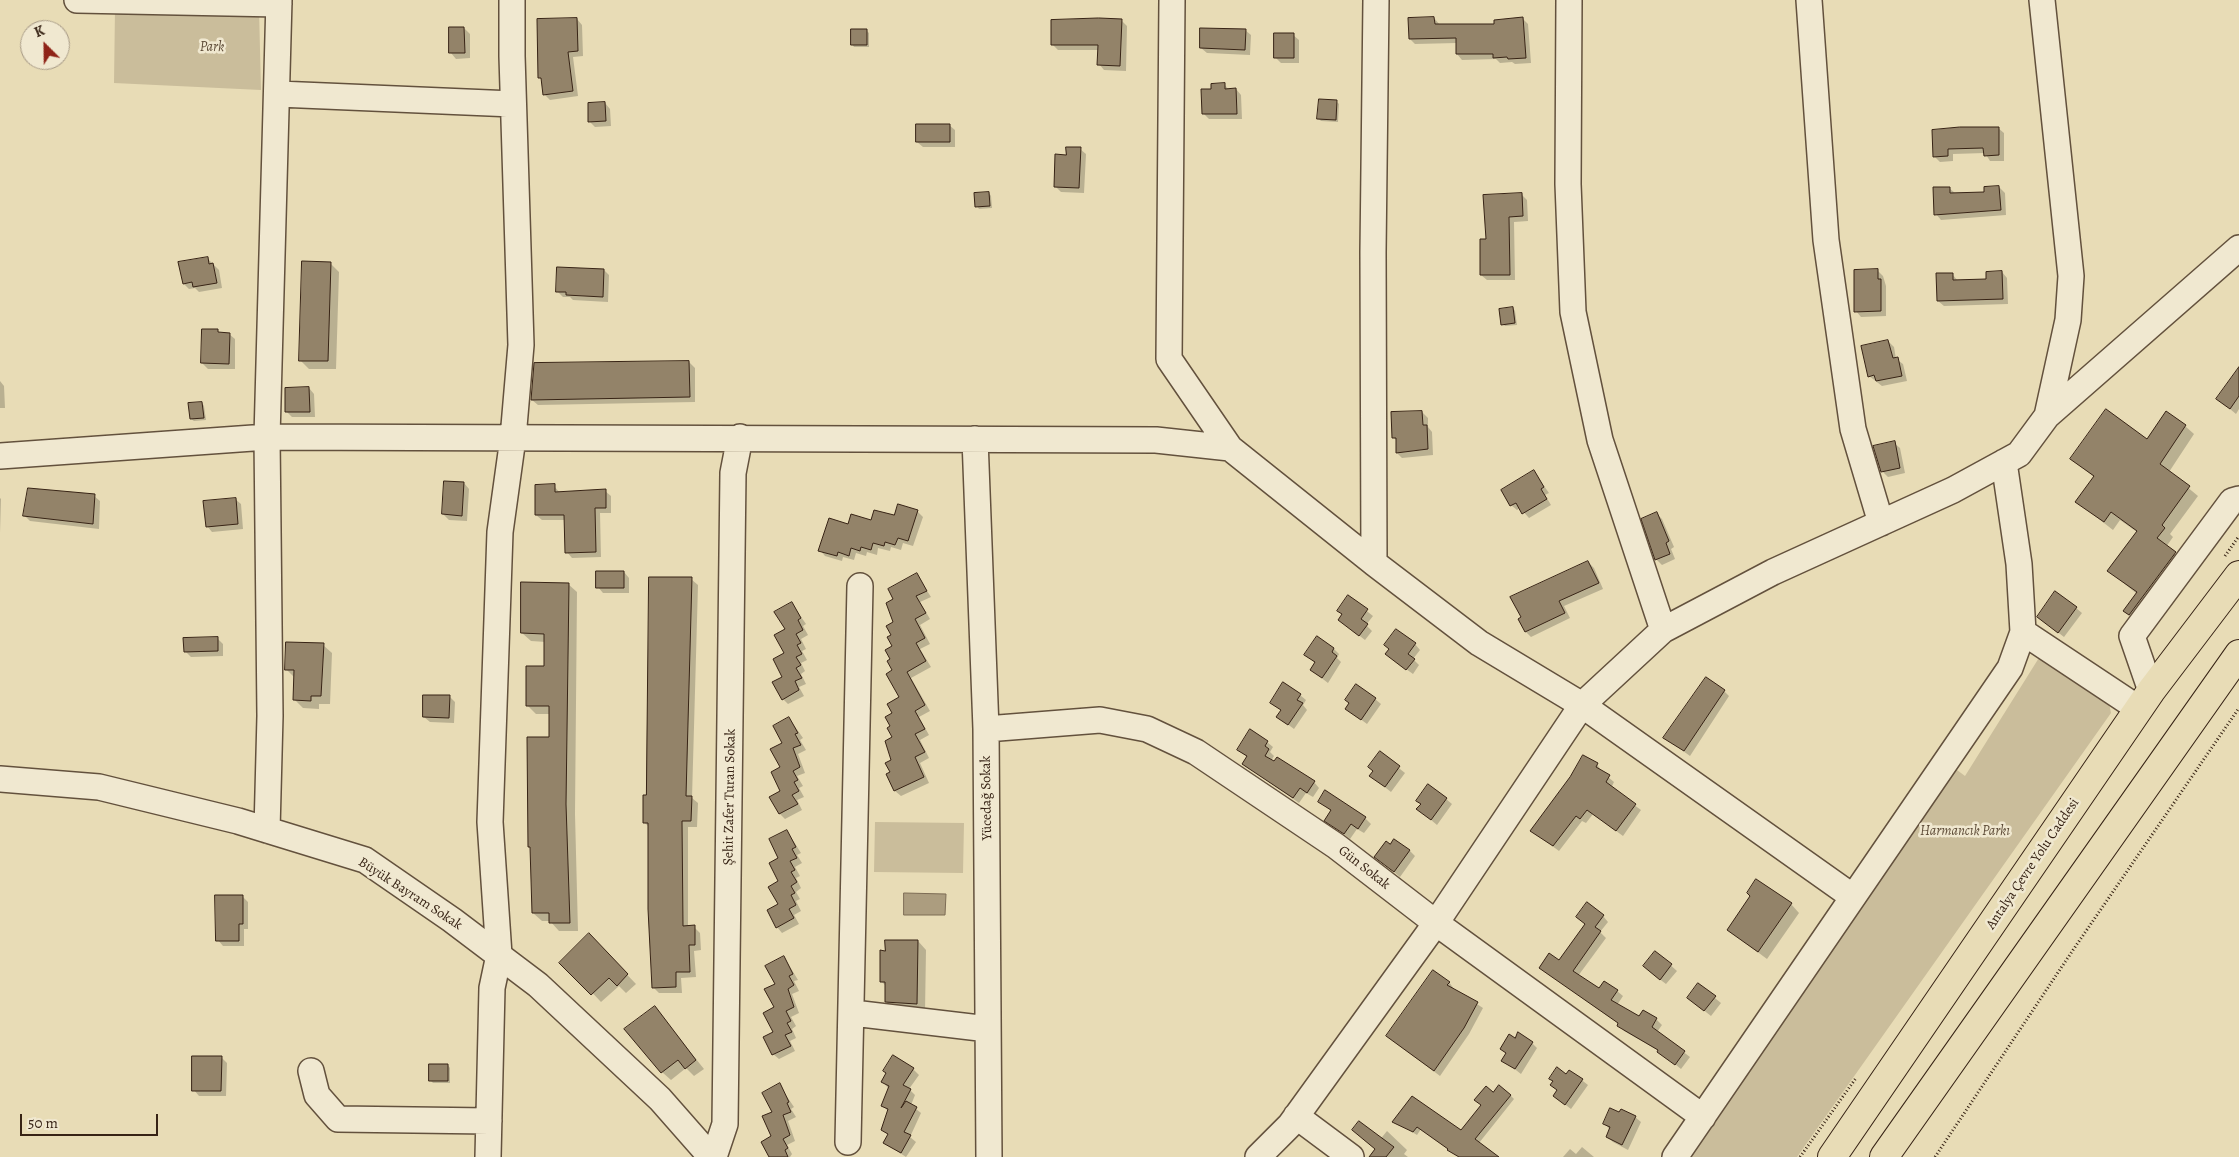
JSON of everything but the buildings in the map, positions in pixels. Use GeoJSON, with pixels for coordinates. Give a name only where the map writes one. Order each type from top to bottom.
{"type":"FeatureCollection","features":[{"type":"Feature","properties":{"kind":"highway","name":"Antalya Çevre Yolu Caddesi"},"geometry":{"type":"LineString","coordinates":[[1832,1157],[2145,700],[2239,575]]}},
{"type":"Feature","properties":{"kind":"highway"},"geometry":{"type":"LineString","coordinates":[[1884,1157],[2239,654]]}},
{"type":"Feature","properties":{"kind":"street"},"geometry":{"type":"LineString","coordinates":[[77,0],[279,2],[278,94],[267,437],[270,716],[267,830]]}},
{"type":"Feature","properties":{"kind":"street"},"geometry":{"type":"LineString","coordinates":[[488,1157],[492,988],[499,955],[490,822],[500,532],[513,438],[521,345],[512,0]]}},
{"type":"Feature","properties":{"kind":"street"},"geometry":{"type":"LineString","coordinates":[[1172,0],[1169,359],[1230,448],[1374,563],[1480,643],[1582,705],[1853,897]]}},
{"type":"Feature","properties":{"kind":"street"},"geometry":{"type":"LineString","coordinates":[[1374,563],[1373,252],[1376,0]]}},
{"type":"Feature","properties":{"kind":"street"},"geometry":{"type":"LineString","coordinates":[[1569,0],[1568,184],[1573,312],[1600,440],[1663,630]]}},
{"type":"Feature","properties":{"kind":"street"},"geometry":{"type":"LineString","coordinates":[[1809,0],[1826,240],[1853,429],[1881,523]]}},
{"type":"Feature","properties":{"kind":"street"},"geometry":{"type":"LineString","coordinates":[[2042,0],[2070,276],[2068,320],[2047,416]]}},
{"type":"Feature","properties":{"kind":"street"},"geometry":{"type":"LineString","coordinates":[[278,94],[514,104]]}},
{"type":"Feature","properties":{"kind":"street"},"geometry":{"type":"LineString","coordinates":[[1258,1157],[1296,1116],[1436,923],[1582,705],[1663,630],[1773,572],[1953,490],[2019,454],[2047,416],[2239,248]]}},
{"type":"Feature","properties":{"kind":"street"},"geometry":{"type":"LineString","coordinates":[[0,456],[267,437],[740,437],[1156,440],[1230,448]]}},
{"type":"Feature","properties":{"kind":"street","name":"Şehit Zafer Turan Sokak"},"geometry":{"type":"LineString","coordinates":[[713,1157],[725,1124],[733,473],[740,437]]}},
{"type":"Feature","properties":{"kind":"street","name":"Yücedağ Sokak"},"geometry":{"type":"LineString","coordinates":[[975,439],[986,729],[989,1157]]}},
{"type":"Feature","properties":{"kind":"street"},"geometry":{"type":"LineString","coordinates":[[1675,1157],[2010,668],[2024,632],[2019,564],[2004,462]]}},
{"type":"Feature","properties":{"kind":"street"},"geometry":{"type":"LineString","coordinates":[[2145,700],[2132,636],[2232,501],[2239,499]]}},
{"type":"Feature","properties":{"kind":"street"},"geometry":{"type":"LineString","coordinates":[[848,1142],[853,1013],[860,586]]}},
{"type":"Feature","properties":{"kind":"street"},"geometry":{"type":"LineString","coordinates":[[2024,632],[2145,700]]}},
{"type":"Feature","properties":{"kind":"street","name":"Gün Sokak"},"geometry":{"type":"LineString","coordinates":[[986,729],[1100,720],[1147,729],[1196,752],[1311,829],[1436,923],[1703,1117]]}},
{"type":"Feature","properties":{"kind":"street","name":"Büyük Bayram Sokak"},"geometry":{"type":"LineString","coordinates":[[0,779],[99,787],[267,830],[365,860],[452,920],[538,985],[660,1099],[713,1157]]}},
{"type":"Feature","properties":{"kind":"street"},"geometry":{"type":"LineString","coordinates":[[853,1013],[988,1029]]}},
{"type":"Feature","properties":{"kind":"street"},"geometry":{"type":"LineString","coordinates":[[311,1070],[317,1095],[338,1119],[488,1122]]}},
{"type":"Feature","properties":{"kind":"street"},"geometry":{"type":"LineString","coordinates":[[1296,1116],[1351,1157]]}},
{"type":"Feature","properties":{"kind":"path"},"geometry":{"type":"LineString","coordinates":[[1935,1157],[2067,958],[2239,708]]}},
{"type":"Feature","properties":{"kind":"green space","name":"Park"},"geometry":{"type":"Polygon","coordinates":[[[115,9],[259,9],[261,90],[114,83],[115,9]]]}},
{"type":"Feature","properties":{"kind":"green space","name":"Harmancık Parkı"},"geometry":{"type":"Polygon","coordinates":[[[2042,653],[2108,698],[2111,713],[1797,1157],[1689,1157],[1949,764],[1965,776],[2042,653]]]}},
{"type":"Feature","properties":{"kind":"green space"},"geometry":{"type":"Polygon","coordinates":[[[875,822],[964,823],[963,873],[874,872],[875,822]]]}},
{"type":"Feature","properties":{"kind":"shaded area"},"geometry":{"type":"Polygon","coordinates":[[[904,893],[946,894],[945,915],[904,915],[904,893]]]}}]}
